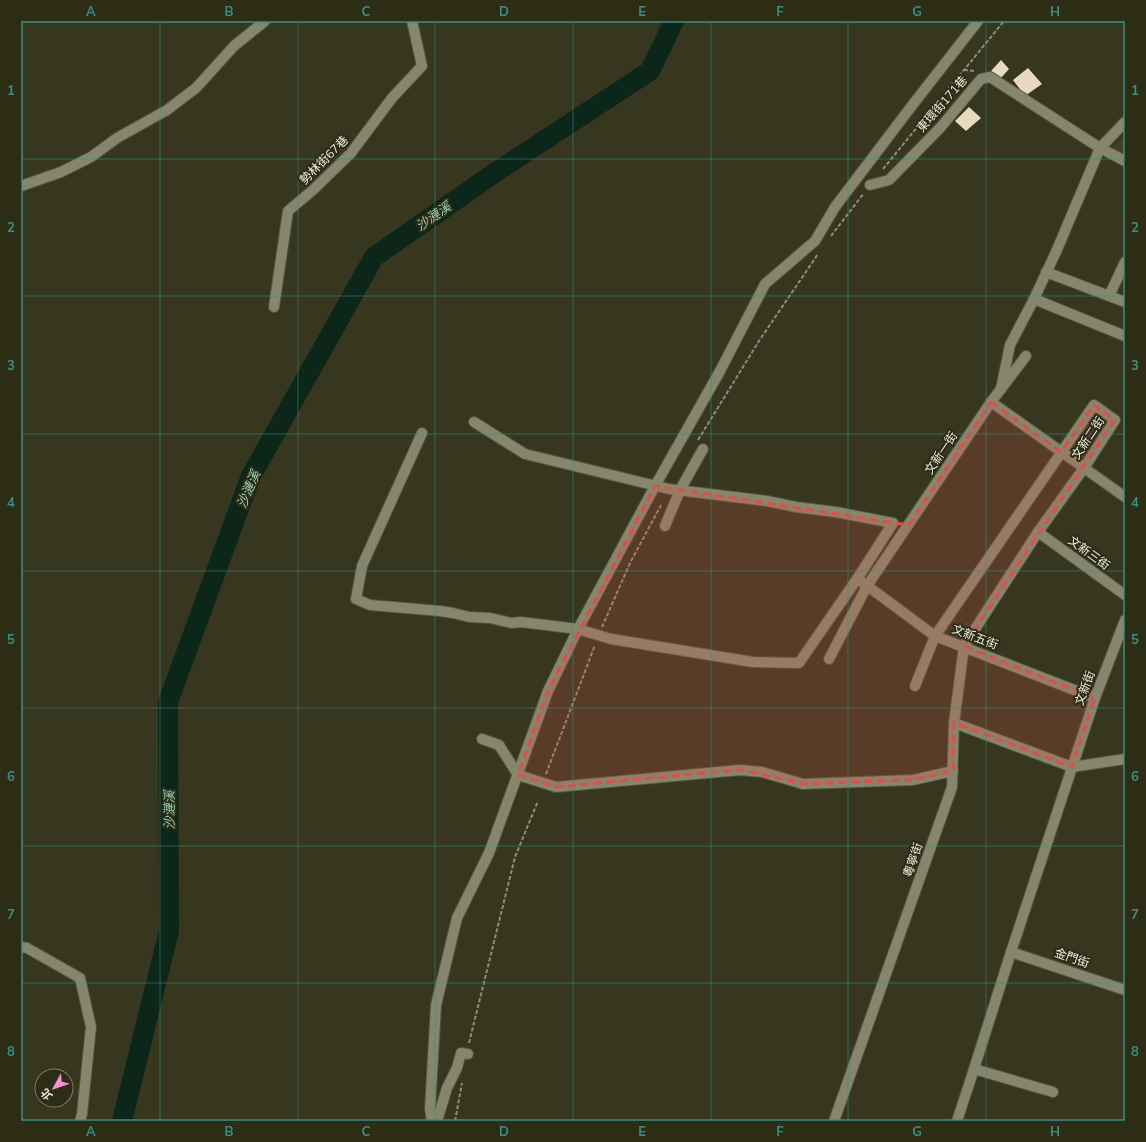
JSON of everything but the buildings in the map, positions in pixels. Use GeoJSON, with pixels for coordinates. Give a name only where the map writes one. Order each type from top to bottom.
{"type":"FeatureCollection","features":[{"type":"Feature","properties":{"kind":"street"},"geometry":{"type":"LineString","coordinates":[[21,186],[61,172],[91,157],[117,138],[167,110],[196,88],[234,46],[265,21]]}},
{"type":"Feature","properties":{"kind":"street","name":"勢林街67巷"},"geometry":{"type":"LineString","coordinates":[[274,307],[288,211],[313,190],[351,153],[392,98],[422,66],[412,21]]}},
{"type":"Feature","properties":{"kind":"street"},"geometry":{"type":"LineString","coordinates":[[432,1121],[430,1108],[436,1005],[457,918],[489,853],[548,691],[578,629],[655,486],[720,371],[765,284],[815,241],[835,208],[978,21]]}},
{"type":"Feature","properties":{"kind":"street","name":"東環街171巷"},"geometry":{"type":"LineString","coordinates":[[870,185],[889,180],[940,128],[981,79],[990,77],[1100,148],[1125,161]]}},
{"type":"Feature","properties":{"kind":"street"},"geometry":{"type":"LineString","coordinates":[[1001,389],[1010,345],[1034,299],[1100,148],[1125,122]]}},
{"type":"Feature","properties":{"kind":"street"},"geometry":{"type":"LineString","coordinates":[[1109,296],[1125,262]]}},
{"type":"Feature","properties":{"kind":"street"},"geometry":{"type":"LineString","coordinates":[[1046,272],[1125,302]]}},
{"type":"Feature","properties":{"kind":"street"},"geometry":{"type":"LineString","coordinates":[[1034,299],[1125,336]]}},
{"type":"Feature","properties":{"kind":"street","name":"文新一街"},"geometry":{"type":"LineString","coordinates":[[829,659],[867,586],[991,402],[1026,356]]}},
{"type":"Feature","properties":{"kind":"street"},"geometry":{"type":"LineString","coordinates":[[991,402],[1125,497]]}},
{"type":"Feature","properties":{"kind":"street","name":"文新二街"},"geometry":{"type":"LineString","coordinates":[[915,686],[936,636],[1094,405],[1116,420],[1038,532],[964,646],[954,723]]}},
{"type":"Feature","properties":{"kind":"street"},"geometry":{"type":"LineString","coordinates":[[422,433],[362,566],[356,600],[370,605],[440,611],[469,618],[490,618],[511,623],[521,622],[578,629],[611,639],[753,662],[799,663],[894,523],[767,500],[675,490],[655,486],[524,454],[474,422]]}},
{"type":"Feature","properties":{"kind":"street"},"geometry":{"type":"LineString","coordinates":[[665,526],[675,490],[699,447]]}},
{"type":"Feature","properties":{"kind":"street","name":"文新三街"},"geometry":{"type":"LineString","coordinates":[[1038,532],[1125,595]]}},
{"type":"Feature","properties":{"kind":"street","name":"文新五街"},"geometry":{"type":"LineString","coordinates":[[857,579],[936,636],[1095,698]]}},
{"type":"Feature","properties":{"kind":"street","name":"文新街"},"geometry":{"type":"LineString","coordinates":[[1072,767],[1095,698],[1125,620]]}},
{"type":"Feature","properties":{"kind":"street"},"geometry":{"type":"LineString","coordinates":[[954,723],[1072,767],[1125,759]]}},
{"type":"Feature","properties":{"kind":"street","name":"粵寧街"},"geometry":{"type":"LineString","coordinates":[[834,1121],[952,787],[954,723]]}},
{"type":"Feature","properties":{"kind":"street"},"geometry":{"type":"LineString","coordinates":[[482,739],[500,745],[518,775],[556,787],[740,770],[762,772],[803,784],[913,780],[953,771]]}},
{"type":"Feature","properties":{"kind":"street"},"geometry":{"type":"LineString","coordinates":[[957,1121],[1072,767]]}},
{"type":"Feature","properties":{"kind":"street"},"geometry":{"type":"LineString","coordinates":[[21,947],[27,948],[80,978],[91,1027],[80,1121]]}},
{"type":"Feature","properties":{"kind":"street","name":"金門街"},"geometry":{"type":"LineString","coordinates":[[1011,952],[1125,990]]}},
{"type":"Feature","properties":{"kind":"street"},"geometry":{"type":"LineString","coordinates":[[437,1121],[447,1088],[457,1068],[460,1053],[468,1054]]}},
{"type":"Feature","properties":{"kind":"street"},"geometry":{"type":"LineString","coordinates":[[974,1069],[1052,1092]]}},
{"type":"Feature","properties":{"kind":"path"},"geometry":{"type":"LineString","coordinates":[[827,242],[870,185],[1004,21]]}},
{"type":"Feature","properties":{"kind":"path"},"geometry":{"type":"LineString","coordinates":[[699,447],[759,340],[822,248]]}},
{"type":"Feature","properties":{"kind":"path"},"geometry":{"type":"LineString","coordinates":[[602,628],[630,563],[675,490]]}},
{"type":"Feature","properties":{"kind":"path"},"geometry":{"type":"LineString","coordinates":[[542,782],[596,644]]}},
{"type":"Feature","properties":{"kind":"path"},"geometry":{"type":"LineString","coordinates":[[468,1054],[486,971],[515,858],[538,801]]}},
{"type":"Feature","properties":{"kind":"path"},"geometry":{"type":"LineString","coordinates":[[455,1121],[463,1076]]}},
{"type":"Feature","properties":{"kind":"highlighted area"},"geometry":{"type":"Polygon","coordinates":[[[991,402],[1061,452],[1094,405],[1115,420],[964,646],[1095,698],[1072,767],[954,723],[953,771],[913,780],[803,784],[740,770],[556,787],[518,775],[548,691],[655,486],[909,525],[991,402]]]}},
{"type":"Feature","properties":{"kind":"shaded area"},"geometry":{"type":"Polygon","coordinates":[[[1125,136],[1125,155],[1111,149],[1125,136]]]}},
{"type":"Feature","properties":{"kind":"waterway","name":"沙漣溪"},"geometry":{"type":"LineString","coordinates":[[122,1121],[169,931],[168,702],[251,476],[374,257],[496,172],[650,71],[674,21]]}}]}
